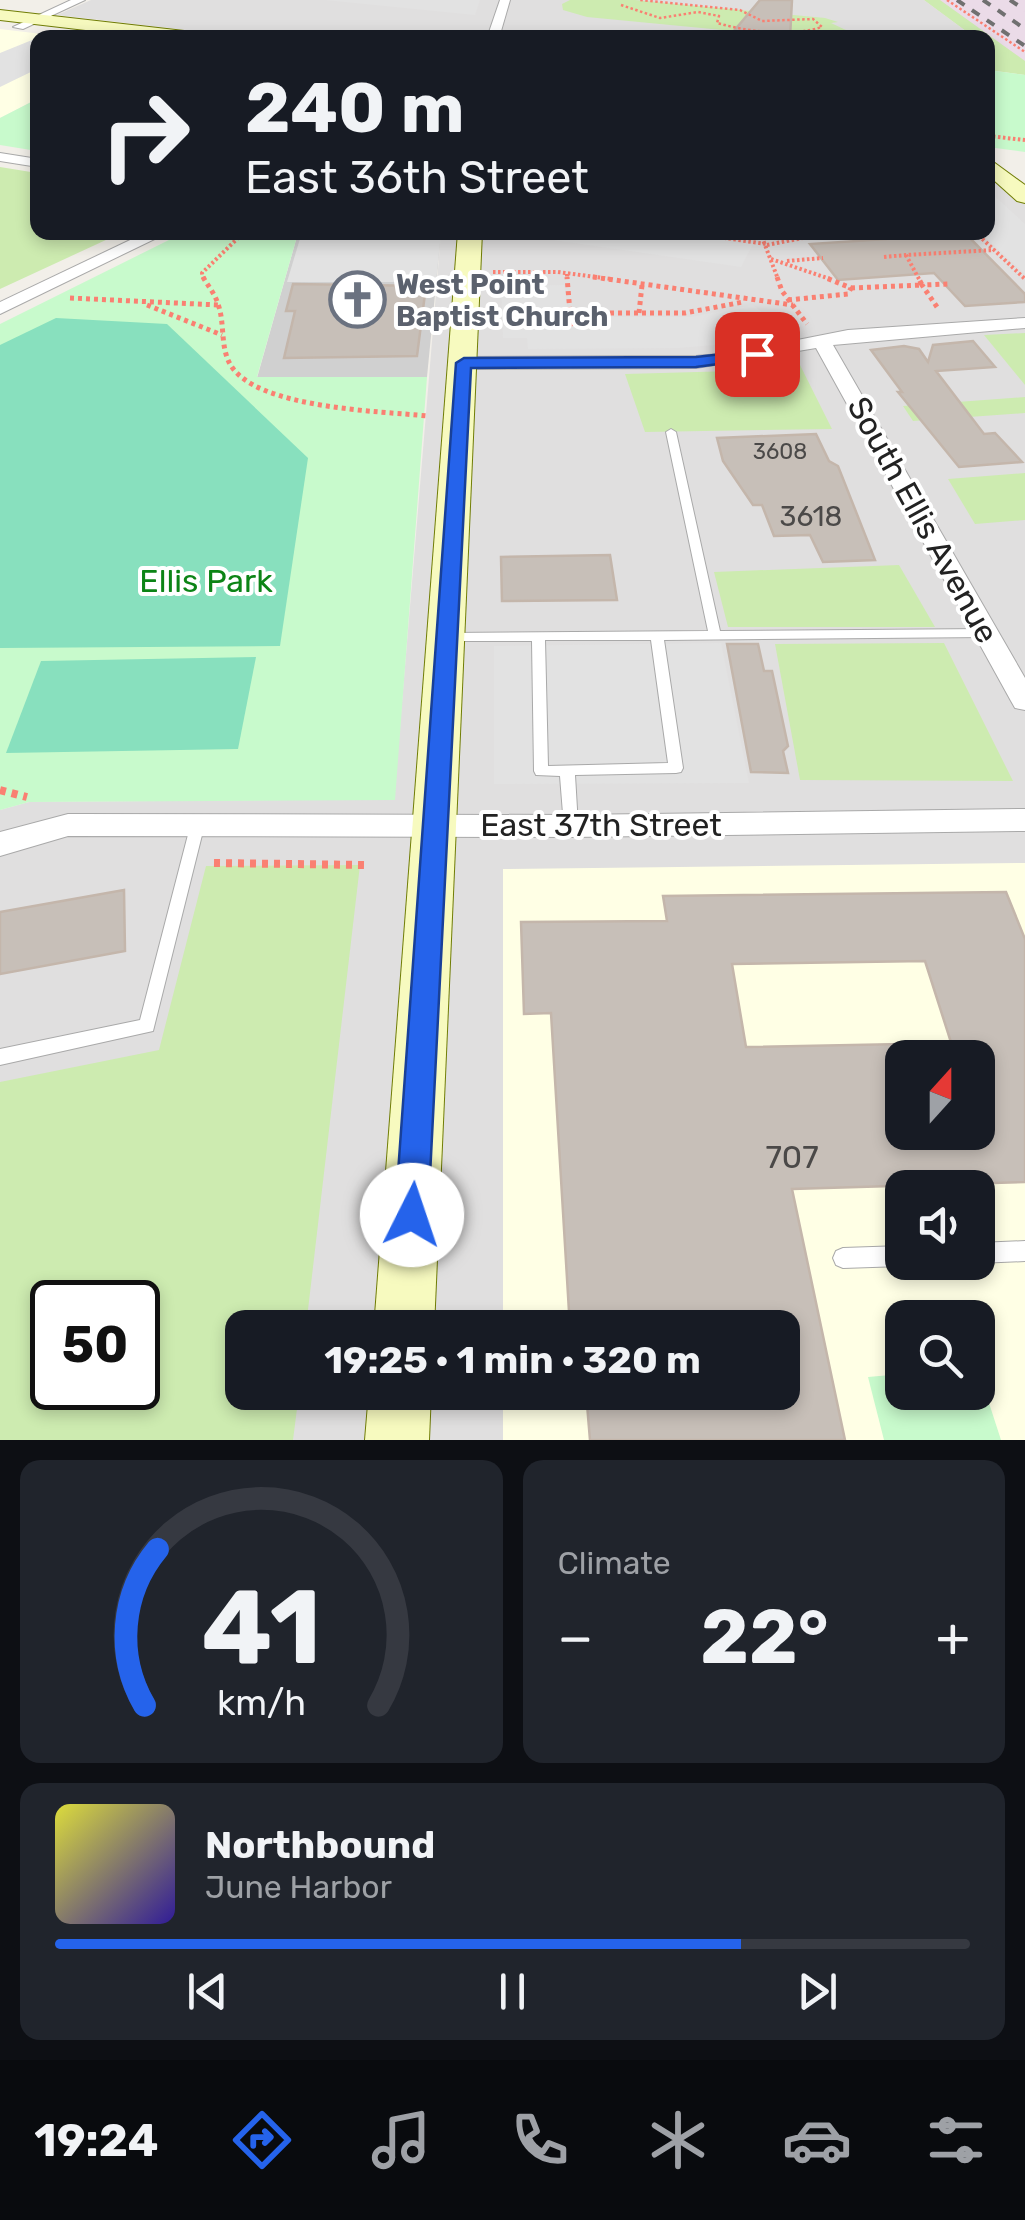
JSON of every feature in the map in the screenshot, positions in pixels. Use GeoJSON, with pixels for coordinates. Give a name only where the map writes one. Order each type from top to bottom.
{"type":"FeatureCollection","features":[{"type":"Feature","properties":{"kind":"main road"},"geometry":{"type":"LineString","coordinates":[[0,15],[133,30]]}},
{"type":"Feature","properties":{"kind":"main road"},"geometry":{"type":"LineString","coordinates":[[0,24],[50,30]]}},
{"type":"Feature","properties":{"kind":"main road"},"geometry":{"type":"LineString","coordinates":[[995,170],[1025,196]]}},
{"type":"Feature","properties":{"kind":"main road"},"geometry":{"type":"LineString","coordinates":[[405,1310],[470,240]]}},
{"type":"Feature","properties":{"kind":"main road"},"geometry":{"type":"LineString","coordinates":[[397,1440],[399,1410]]}},
{"type":"Feature","properties":{"kind":"street"},"geometry":{"type":"LineString","coordinates":[[20,26],[80,0]]}},
{"type":"Feature","properties":{"kind":"street"},"geometry":{"type":"LineString","coordinates":[[495,30],[505,0]]}},
{"type":"Feature","properties":{"kind":"street"},"geometry":{"type":"LineString","coordinates":[[0,157],[30,161]]}},
{"type":"Feature","properties":{"kind":"street"},"geometry":{"type":"LineString","coordinates":[[0,309],[144,240]]}},
{"type":"Feature","properties":{"kind":"street"},"geometry":{"type":"LineString","coordinates":[[464,363],[696,362],[782,350],[816,335],[1025,322]]}},
{"type":"Feature","properties":{"kind":"street","name":"South Ellis Avenue"},"geometry":{"type":"LineString","coordinates":[[816,335],[1025,701]]}},
{"type":"Feature","properties":{"kind":"street","name":"East 37th Street"},"geometry":{"type":"LineString","coordinates":[[0,844],[68,826],[572,826],[1025,820]]}},
{"type":"Feature","properties":{"kind":"lane"},"geometry":{"type":"LineString","coordinates":[[671,432],[715,636]]}},
{"type":"Feature","properties":{"kind":"lane"},"geometry":{"type":"LineString","coordinates":[[446,637],[987,632]]}},
{"type":"Feature","properties":{"kind":"lane"},"geometry":{"type":"LineString","coordinates":[[538,636],[541,770],[676,768],[657,636]]}},
{"type":"Feature","properties":{"kind":"lane"},"geometry":{"type":"LineString","coordinates":[[567,770],[572,826]]}},
{"type":"Feature","properties":{"kind":"lane"},"geometry":{"type":"LineString","coordinates":[[0,1057],[148,1026],[197,827]]}},
{"type":"Feature","properties":{"kind":"lane"},"geometry":{"type":"LineString","coordinates":[[995,1252],[1025,1251]]}},
{"type":"Feature","properties":{"kind":"lane"},"geometry":{"type":"LineString","coordinates":[[843,1258],[885,1257]]}},
{"type":"Feature","properties":{"kind":"path"},"geometry":{"type":"LineString","coordinates":[[640,0],[740,10],[762,21],[813,18],[822,27],[735,28],[717,23],[720,16],[712,9]]}},
{"type":"Feature","properties":{"kind":"path"},"geometry":{"type":"LineString","coordinates":[[947,0],[992,30]]}},
{"type":"Feature","properties":{"kind":"path"},"geometry":{"type":"LineString","coordinates":[[621,5],[660,18],[712,9]]}},
{"type":"Feature","properties":{"kind":"path"},"geometry":{"type":"LineString","coordinates":[[995,32],[1025,52]]}},
{"type":"Feature","properties":{"kind":"path"},"geometry":{"type":"LineString","coordinates":[[995,137],[1025,140]]}},
{"type":"Feature","properties":{"kind":"path"},"geometry":{"type":"LineString","coordinates":[[240,240],[203,270],[208,291],[218,305],[231,366],[240,378],[254,386],[301,399],[428,416]]}},
{"type":"Feature","properties":{"kind":"path"},"geometry":{"type":"LineString","coordinates":[[734,240],[766,245],[792,240]]}},
{"type":"Feature","properties":{"kind":"path"},"geometry":{"type":"LineString","coordinates":[[764,240],[772,272],[816,335]]}},
{"type":"Feature","properties":{"kind":"path"},"geometry":{"type":"LineString","coordinates":[[983,240],[1025,280]]}},
{"type":"Feature","properties":{"kind":"path"},"geometry":{"type":"LineString","coordinates":[[884,256],[994,250]]}},
{"type":"Feature","properties":{"kind":"path"},"geometry":{"type":"LineString","coordinates":[[906,255],[924,292],[946,317]]}},
{"type":"Feature","properties":{"kind":"path"},"geometry":{"type":"LineString","coordinates":[[771,260],[823,258]]}},
{"type":"Feature","properties":{"kind":"path"},"geometry":{"type":"LineString","coordinates":[[786,261],[851,288],[948,284]]}},
{"type":"Feature","properties":{"kind":"path"},"geometry":{"type":"LineString","coordinates":[[492,272],[567,274],[793,305]]}},
{"type":"Feature","properties":{"kind":"path"},"geometry":{"type":"LineString","coordinates":[[536,324],[571,324],[567,274]]}},
{"type":"Feature","properties":{"kind":"path"},"geometry":{"type":"LineString","coordinates":[[639,313],[642,285]]}},
{"type":"Feature","properties":{"kind":"path"},"geometry":{"type":"LineString","coordinates":[[788,300],[848,294],[851,288]]}},
{"type":"Feature","properties":{"kind":"path"},"geometry":{"type":"LineString","coordinates":[[61,296],[86,302],[218,305]]}},
{"type":"Feature","properties":{"kind":"path"},"geometry":{"type":"LineString","coordinates":[[570,313],[685,313],[748,301]]}},
{"type":"Feature","properties":{"kind":"path"},"geometry":{"type":"LineString","coordinates":[[141,303],[222,335]]}},
{"type":"Feature","properties":{"kind":"path"},"geometry":{"type":"LineString","coordinates":[[0,790],[28,797]]}},
{"type":"Feature","properties":{"kind":"path"},"geometry":{"type":"LineString","coordinates":[[214,864],[366,865]]}},
{"type":"Feature","properties":{"kind":"shaded area"},"geometry":{"type":"Polygon","coordinates":[[[91,0],[924,0],[965,30],[186,30],[57,15],[91,0]]]}},
{"type":"Feature","properties":{"kind":"shaded area"},"geometry":{"type":"Polygon","coordinates":[[[325,0],[480,0],[475,15],[325,0]]]}},
{"type":"Feature","properties":{"kind":"shaded area"},"geometry":{"type":"Polygon","coordinates":[[[924,0],[1025,0],[1025,74],[995,45],[995,30],[965,30],[924,0]]]}},
{"type":"Feature","properties":{"kind":"shaded area"},"geometry":{"type":"Polygon","coordinates":[[[0,29],[30,33],[30,103],[0,118],[0,29]]]}},
{"type":"Feature","properties":{"kind":"shaded area"},"geometry":{"type":"Polygon","coordinates":[[[30,41],[30,72],[0,87],[0,53],[30,41]]]}},
{"type":"Feature","properties":{"kind":"shaded area"},"geometry":{"type":"Polygon","coordinates":[[[995,170],[1025,196],[1025,1440],[0,1440],[0,810],[29,802],[394,799],[440,240],[995,240],[995,170]]]}},
{"type":"Feature","properties":{"kind":"shaded area"},"geometry":{"type":"Polygon","coordinates":[[[995,196],[1025,224],[1025,274],[989,240],[995,240],[995,196]]]}},
{"type":"Feature","properties":{"kind":"shaded area"},"geometry":{"type":"Polygon","coordinates":[[[296,240],[440,240],[427,377],[257,378],[296,240]]]}},
{"type":"Feature","properties":{"kind":"shaded area"},"geometry":{"type":"Polygon","coordinates":[[[300,240],[440,240],[436,282],[287,282],[300,240]]]}},
{"type":"Feature","properties":{"kind":"shaded area"},"geometry":{"type":"Polygon","coordinates":[[[554,240],[724,240],[753,244],[741,267],[554,240]]]}},
{"type":"Feature","properties":{"kind":"shaded area"},"geometry":{"type":"Polygon","coordinates":[[[564,285],[569,317],[691,317],[753,305],[788,333],[738,343],[679,348],[528,349],[527,338],[503,338],[501,286],[564,285]]]}},
{"type":"Feature","properties":{"kind":"shaded area"},"geometry":{"type":"Polygon","coordinates":[[[721,643],[749,783],[494,784],[494,646],[721,643]]]}},
{"type":"Feature","properties":{"kind":"shaded area"},"geometry":{"type":"Polygon","coordinates":[[[1025,863],[1025,1440],[503,1440],[503,1410],[800,1410],[800,1310],[503,1310],[503,869],[1025,863]]]}},
{"type":"Feature","properties":{"kind":"green space"},"geometry":{"type":"Polygon","coordinates":[[[570,0],[635,0],[825,18],[838,22],[831,23],[846,30],[722,30],[587,17],[563,10],[562,4],[570,0]]]}},
{"type":"Feature","properties":{"kind":"green space"},"geometry":{"type":"Polygon","coordinates":[[[924,0],[940,0],[982,30],[965,30],[924,0]]]}},
{"type":"Feature","properties":{"kind":"green space"},"geometry":{"type":"Polygon","coordinates":[[[995,39],[1025,61],[1025,75],[995,71],[995,39]]]}},
{"type":"Feature","properties":{"kind":"green space"},"geometry":{"type":"Polygon","coordinates":[[[995,71],[1025,75],[1025,152],[995,148],[995,71]]]}},
{"type":"Feature","properties":{"kind":"green space"},"geometry":{"type":"Polygon","coordinates":[[[30,103],[30,150],[0,145],[0,118],[30,103]]]}},
{"type":"Feature","properties":{"kind":"green space"},"geometry":{"type":"Polygon","coordinates":[[[0,167],[30,172],[30,240],[106,240],[0,289],[0,167]]]}},
{"type":"Feature","properties":{"kind":"green space","name":"Ellis Park"},"geometry":{"type":"Polygon","coordinates":[[[169,240],[296,240],[257,377],[427,377],[395,800],[29,802],[0,810],[0,324],[169,240]]]}},
{"type":"Feature","properties":{"kind":"green space"},"geometry":{"type":"Polygon","coordinates":[[[56,318],[167,324],[308,458],[280,646],[0,648],[0,345],[56,318]]]}},
{"type":"Feature","properties":{"kind":"green space"},"geometry":{"type":"Polygon","coordinates":[[[1025,333],[1025,385],[984,335],[1025,333]]]}},
{"type":"Feature","properties":{"kind":"green space"},"geometry":{"type":"Polygon","coordinates":[[[798,361],[832,429],[645,432],[625,374],[733,371],[798,361]]]}},
{"type":"Feature","properties":{"kind":"green space"},"geometry":{"type":"Polygon","coordinates":[[[1025,397],[1025,413],[913,421],[903,406],[1025,397]]]}},
{"type":"Feature","properties":{"kind":"green space"},"geometry":{"type":"Polygon","coordinates":[[[1025,473],[1025,520],[975,524],[948,479],[1025,473]]]}},
{"type":"Feature","properties":{"kind":"green space"},"geometry":{"type":"Polygon","coordinates":[[[899,565],[935,627],[728,627],[714,572],[899,565]]]}},
{"type":"Feature","properties":{"kind":"green space"},"geometry":{"type":"Polygon","coordinates":[[[944,643],[1013,781],[800,780],[775,644],[944,643]]]}},
{"type":"Feature","properties":{"kind":"green space"},"geometry":{"type":"Polygon","coordinates":[[[256,657],[238,749],[6,753],[41,661],[256,657]]]}},
{"type":"Feature","properties":{"kind":"green space"},"geometry":{"type":"Polygon","coordinates":[[[360,865],[308,1310],[225,1310],[225,1410],[297,1410],[293,1440],[0,1440],[0,1082],[159,1050],[206,866],[360,865]]]}},
{"type":"Feature","properties":{"kind":"green space"},"geometry":{"type":"Polygon","coordinates":[[[885,1376],[885,1410],[991,1410],[1001,1440],[884,1440],[868,1377],[885,1376]]]}},
{"type":"Feature","properties":{"kind":"building"},"geometry":{"type":"Polygon","coordinates":[[[760,0],[792,0],[790,30],[735,30],[760,0]]]}},
{"type":"Feature","properties":{"kind":"building"},"geometry":{"type":"Polygon","coordinates":[[[972,240],[1025,294],[1025,302],[965,306],[934,273],[838,280],[810,244],[972,240]]]}},
{"type":"Feature","properties":{"kind":"building"},"geometry":{"type":"Polygon","coordinates":[[[293,284],[426,286],[417,356],[284,358],[295,311],[286,311],[293,284]]]}},
{"type":"Feature","properties":{"kind":"building"},"geometry":{"type":"Polygon","coordinates":[[[973,341],[995,367],[936,371],[984,434],[995,433],[1022,462],[959,467],[898,392],[902,392],[871,350],[904,346],[919,349],[928,362],[933,345],[973,341]]]}},
{"type":"Feature","properties":{"kind":"building"},"geometry":{"type":"Polygon","coordinates":[[[816,434],[829,461],[838,466],[875,560],[823,562],[810,535],[774,536],[762,505],[753,505],[723,461],[717,438],[816,434]]]}},
{"type":"Feature","properties":{"kind":"building"},"geometry":{"type":"Polygon","coordinates":[[[610,555],[617,600],[502,601],[501,557],[610,555]]]}},
{"type":"Feature","properties":{"kind":"building"},"geometry":{"type":"Polygon","coordinates":[[[727,644],[758,644],[764,671],[772,671],[788,746],[783,751],[788,773],[751,772],[727,644]]]}},
{"type":"Feature","properties":{"kind":"building"},"geometry":{"type":"Polygon","coordinates":[[[124,890],[125,951],[0,974],[0,912],[124,890]]]}},
{"type":"Feature","properties":{"kind":"building"},"geometry":{"type":"Polygon","coordinates":[[[1006,892],[1025,939],[1025,1182],[995,1183],[995,1170],[885,1170],[885,1186],[792,1189],[845,1440],[590,1440],[588,1410],[800,1410],[800,1310],[569,1310],[551,1013],[524,1014],[521,922],[667,921],[663,896],[1006,892]]]}},
{"type":"Feature","properties":{"kind":"railway"},"geometry":{"type":"LineString","coordinates":[[957,0],[1025,46]]}},
{"type":"Feature","properties":{"kind":"railway"},"geometry":{"type":"LineString","coordinates":[[983,0],[1025,29]]}},
{"type":"Feature","properties":{"kind":"railway"},"geometry":{"type":"LineString","coordinates":[[1010,0],[1025,10]]}},
{"type":"Feature","properties":{"kind":"place","name":"West Point Baptist Church"},"geometry":{"type":"Point","coordinates":[357,300]}},
{"type":"Feature","properties":{"kind":"route"},"geometry":{"type":"LineString","coordinates":[[412,1215],[464,363],[696,362],[757,354]]}}]}
